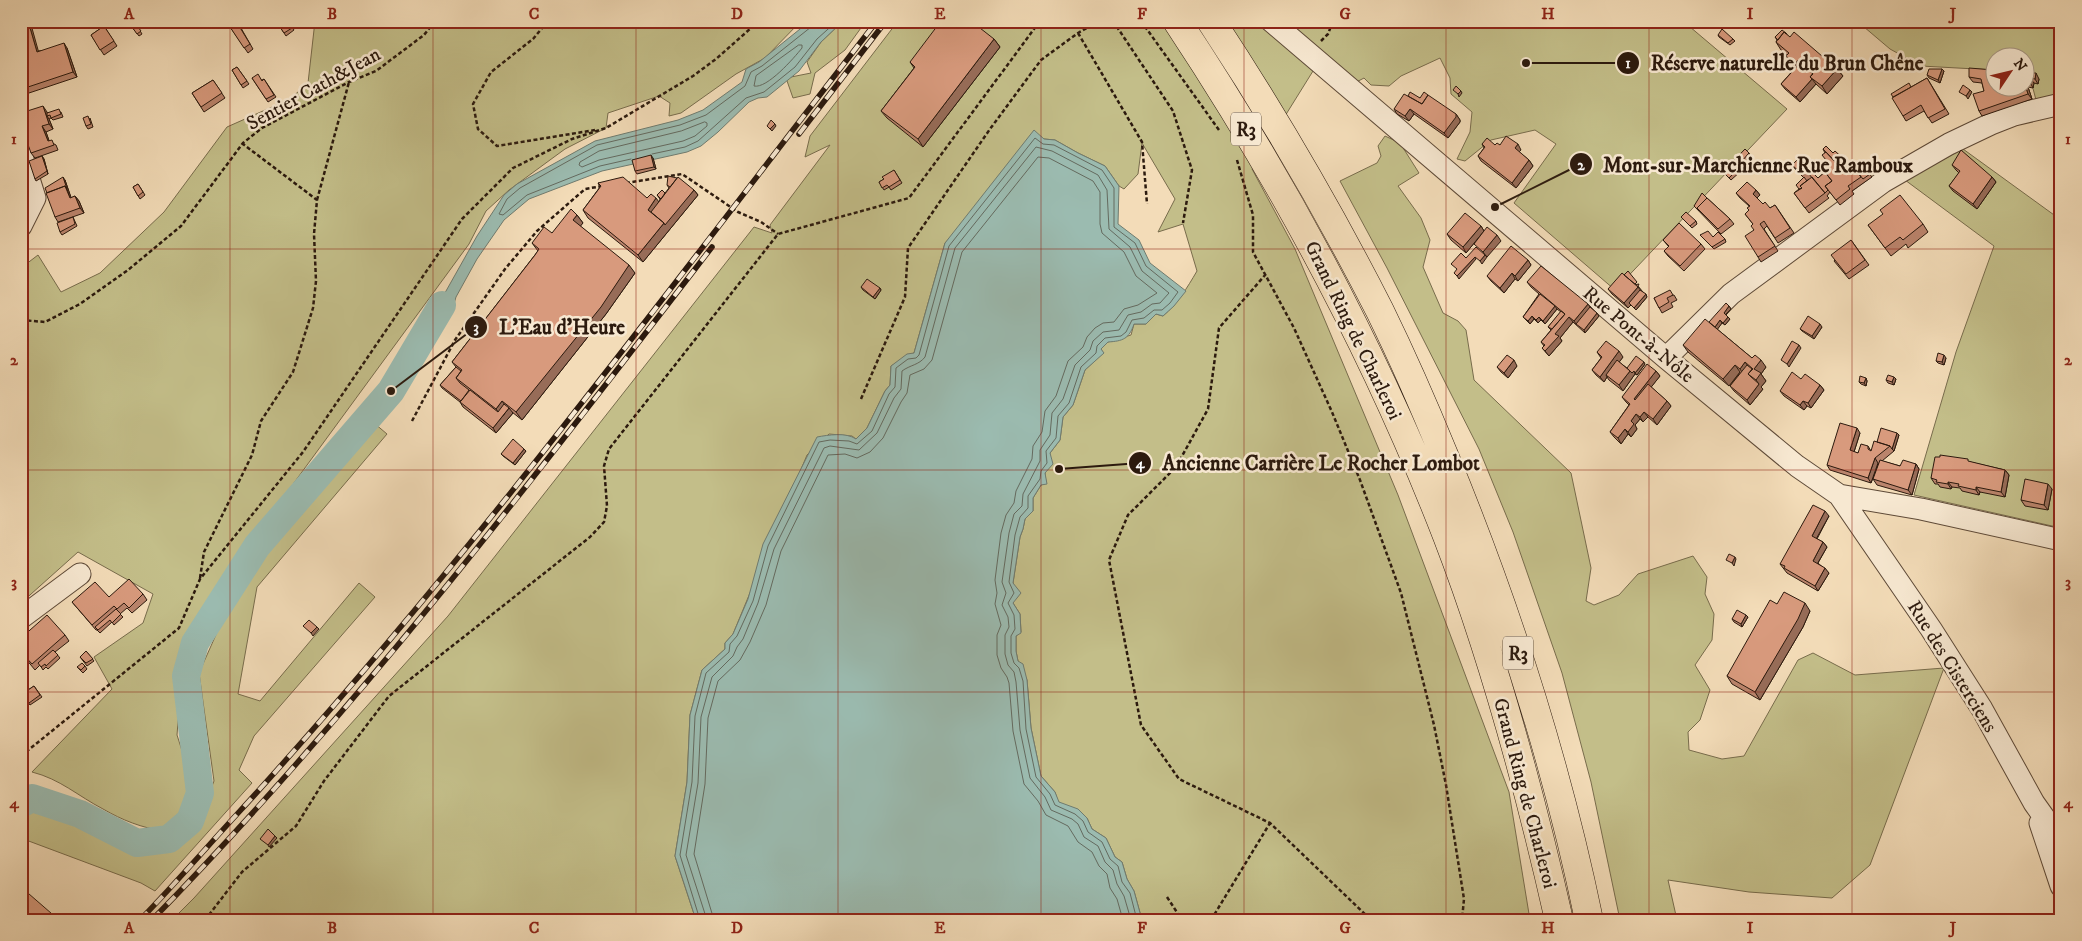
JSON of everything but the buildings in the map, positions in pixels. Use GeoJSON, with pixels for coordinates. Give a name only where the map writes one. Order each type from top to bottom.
{"type":"FeatureCollection","features":[{"type":"Feature","properties":{"kind":"highway","name":"Grand Ring de Charleroi"},"geometry":{"type":"LineString","coordinates":[[1177,21],[1263,156],[1310,240],[1353,323],[1392,406],[1447,537],[1480,632],[1515,746],[1559,920]]}},
{"type":"Feature","properties":{"kind":"highway","name":"Grand Ring de Charleroi"},"geometry":{"type":"LineString","coordinates":[[1211,21],[1293,150],[1380,312],[1404,362],[1473,526],[1507,620],[1544,736],[1578,867],[1589,920]]}},
{"type":"Feature","properties":{"kind":"highway"},"geometry":{"type":"LineString","coordinates":[[1544,920],[1547,869]]}},
{"type":"Feature","properties":{"kind":"street","name":"Rue Pont-à-Nôle"},"geometry":{"type":"LineString","coordinates":[[1271,21],[1666,358],[1797,466],[1839,495],[1921,509],[2061,540]]}},
{"type":"Feature","properties":{"kind":"street"},"geometry":{"type":"LineString","coordinates":[[1666,358],[1731,294],[1883,182],[1949,144],[1992,124],[2022,113],[2061,104]]}},
{"type":"Feature","properties":{"kind":"street"},"geometry":{"type":"LineString","coordinates":[[21,153],[35,198],[21,226]]}},
{"type":"Feature","properties":{"kind":"street","name":"Rue des Cisterciens"},"geometry":{"type":"LineString","coordinates":[[1839,495],[1931,629],[1982,708],[2034,803],[2061,841]]}},
{"type":"Feature","properties":{"kind":"street"},"geometry":{"type":"LineString","coordinates":[[21,618],[80,574]]}},
{"type":"Feature","properties":{"kind":"street"},"geometry":{"type":"LineString","coordinates":[[2034,803],[2061,886]]}},
{"type":"Feature","properties":{"kind":"path","name":"Sentier Cath&Jean"},"geometry":{"type":"LineString","coordinates":[[21,320],[45,322],[80,304],[128,270],[181,226],[243,144],[262,128],[349,82],[376,71],[396,58],[424,34],[435,21]]}},
{"type":"Feature","properties":{"kind":"path"},"geometry":{"type":"LineString","coordinates":[[548,21],[533,39],[491,72],[473,104],[478,129],[498,146],[606,128]]}},
{"type":"Feature","properties":{"kind":"path"},"geometry":{"type":"LineString","coordinates":[[21,756],[179,628],[200,580],[303,452],[462,219],[513,168],[572,139],[606,128],[693,76],[716,60],[760,21]]}},
{"type":"Feature","properties":{"kind":"path"},"geometry":{"type":"LineString","coordinates":[[205,920],[242,872],[296,826],[324,781],[389,696],[590,538],[604,522],[607,506],[604,466],[609,449],[778,234],[909,198],[1040,21]]}},
{"type":"Feature","properties":{"kind":"path"},"geometry":{"type":"LineString","coordinates":[[861,399],[905,297],[908,248],[1041,60],[1078,33],[1099,21]]}},
{"type":"Feature","properties":{"kind":"path"},"geometry":{"type":"LineString","coordinates":[[1113,21],[1173,111],[1192,170],[1183,223]]}},
{"type":"Feature","properties":{"kind":"path"},"geometry":{"type":"LineString","coordinates":[[1141,21],[1219,130]]}},
{"type":"Feature","properties":{"kind":"path"},"geometry":{"type":"LineString","coordinates":[[1078,33],[1142,142],[1147,204]]}},
{"type":"Feature","properties":{"kind":"path"},"geometry":{"type":"LineString","coordinates":[[200,580],[204,552],[252,455],[261,421],[293,372],[313,308],[316,280],[314,234],[317,200],[349,82]]}},
{"type":"Feature","properties":{"kind":"path"},"geometry":{"type":"LineString","coordinates":[[243,144],[317,200]]}},
{"type":"Feature","properties":{"kind":"path"},"geometry":{"type":"LineString","coordinates":[[1236,155],[1253,215],[1253,252],[1294,328],[1332,412],[1360,480],[1401,593],[1434,725],[1446,784],[1464,899],[1462,920]]}},
{"type":"Feature","properties":{"kind":"path"},"geometry":{"type":"LineString","coordinates":[[624,183],[682,174],[732,208],[761,222],[778,234]]}},
{"type":"Feature","properties":{"kind":"path"},"geometry":{"type":"LineString","coordinates":[[412,421],[455,340],[505,269],[537,231],[585,189],[605,186]]}},
{"type":"Feature","properties":{"kind":"path"},"geometry":{"type":"LineString","coordinates":[[1266,274],[1219,328],[1208,409],[1176,467],[1128,515],[1109,560],[1141,725],[1179,779],[1270,823],[1371,920]]}},
{"type":"Feature","properties":{"kind":"path"},"geometry":{"type":"LineString","coordinates":[[1211,920],[1270,823]]}},
{"type":"Feature","properties":{"kind":"path"},"geometry":{"type":"LineString","coordinates":[[1167,897],[1182,920]]}},
{"type":"Feature","properties":{"kind":"shaded area"},"geometry":{"type":"Polygon","coordinates":[[[315,21],[570,21],[573,25],[618,28],[626,21],[801,21],[765,58],[736,74],[681,113],[669,116],[670,103],[659,96],[608,113],[606,128],[565,149],[509,190],[486,211],[469,244],[225,577],[184,645],[177,735],[194,788],[191,801],[164,831],[156,830],[117,817],[60,783],[32,772],[112,689],[94,657],[143,623],[153,594],[78,552],[21,603],[21,268],[38,255],[61,292],[100,273],[164,212],[227,127],[290,99],[308,83],[315,21]]]}},
{"type":"Feature","properties":{"kind":"shaded area"},"geometry":{"type":"Polygon","coordinates":[[[843,21],[866,21],[845,50],[815,73],[810,94],[793,98],[786,78],[811,73],[807,62],[821,42],[843,21]]]}},
{"type":"Feature","properties":{"kind":"shaded area"},"geometry":{"type":"Polygon","coordinates":[[[898,21],[1683,21],[1787,109],[1615,290],[1514,203],[1556,144],[1535,130],[1491,140],[1465,161],[1457,159],[1470,132],[1472,112],[1451,94],[1450,78],[1440,58],[1401,76],[1389,86],[1371,85],[1364,78],[1347,87],[1318,63],[1252,169],[1295,249],[1398,495],[1509,792],[1530,920],[1142,920],[1134,891],[1127,879],[1122,862],[1115,857],[1106,838],[1092,829],[1087,818],[1058,802],[1055,792],[1041,776],[1031,728],[1027,680],[1018,661],[1016,651],[1016,636],[1021,632],[1020,614],[1013,603],[1013,583],[1020,537],[1025,519],[1033,511],[1033,498],[1041,485],[1046,483],[1045,473],[1050,453],[1060,440],[1063,417],[1073,405],[1085,370],[1103,353],[1101,349],[1108,342],[1131,335],[1134,324],[1146,324],[1156,314],[1163,316],[1178,301],[1197,271],[1183,224],[1158,232],[1175,199],[1142,143],[1138,174],[1124,189],[1119,186],[1105,166],[1055,140],[1044,139],[945,243],[914,353],[891,366],[890,385],[885,391],[867,428],[856,439],[852,436],[829,434],[807,455],[733,634],[725,643],[725,649],[702,670],[690,715],[687,782],[675,856],[696,920],[172,920],[194,898],[448,616],[754,227],[772,233],[770,225],[830,145],[805,157],[810,136],[898,21]]]}},
{"type":"Feature","properties":{"kind":"shaded area"},"geometry":{"type":"Polygon","coordinates":[[[1857,21],[2061,21],[2061,95],[2036,100],[2034,92],[2034,48],[1984,48],[1984,69],[1921,66],[1890,49],[1857,21]]]}},
{"type":"Feature","properties":{"kind":"shaded area"},"geometry":{"type":"Polygon","coordinates":[[[1385,136],[1400,143],[1419,173],[1398,186],[1421,218],[1430,240],[1423,267],[1443,313],[1458,321],[1466,330],[1474,380],[1571,473],[1591,568],[1586,601],[1594,605],[1619,595],[1638,574],[1693,556],[1707,577],[1705,594],[1714,614],[1712,640],[1695,665],[1710,690],[1700,720],[1688,732],[1689,750],[1722,759],[1744,756],[1798,660],[1813,653],[1855,675],[1944,668],[1870,865],[1832,898],[1749,892],[1668,880],[1677,920],[1620,920],[1591,782],[1562,673],[1513,532],[1479,449],[1387,268],[1340,181],[1377,163],[1381,156],[1378,146],[1385,136]]]}},
{"type":"Feature","properties":{"kind":"shaded area"},"geometry":{"type":"Polygon","coordinates":[[[1963,149],[2061,220],[2061,528],[1914,495],[1956,352],[1994,246],[1905,180],[1963,149]]]}},
{"type":"Feature","properties":{"kind":"shaded area"},"geometry":{"type":"Polygon","coordinates":[[[374,423],[387,434],[257,587],[238,694],[260,701],[359,583],[375,597],[254,736],[239,770],[252,783],[155,891],[141,883],[26,840],[21,845],[21,814],[37,808],[145,849],[171,846],[199,819],[214,781],[199,673],[238,585],[374,423]]]}},
{"type":"Feature","properties":{"kind":"water"},"geometry":{"type":"Polygon","coordinates":[[[810,21],[843,21],[821,42],[799,71],[767,97],[749,102],[701,146],[687,152],[602,171],[529,199],[504,220],[477,259],[456,297],[452,311],[444,319],[438,333],[430,340],[418,333],[446,291],[477,236],[504,195],[517,184],[595,141],[678,120],[703,110],[742,82],[746,69],[759,62],[810,21]]]}},
{"type":"Feature","properties":{"kind":"water"},"geometry":{"type":"Polygon","coordinates":[[[1034,130],[1044,139],[1055,140],[1105,166],[1119,186],[1118,224],[1139,240],[1150,263],[1186,291],[1163,316],[1156,314],[1146,324],[1134,324],[1128,336],[1118,341],[1108,342],[1101,349],[1104,353],[1085,370],[1073,405],[1063,417],[1060,440],[1050,453],[1053,464],[1045,473],[1047,484],[1041,485],[1033,498],[1033,511],[1025,519],[1020,537],[1013,583],[1021,593],[1013,603],[1020,614],[1021,633],[1016,636],[1016,651],[1018,661],[1023,664],[1027,680],[1031,728],[1041,776],[1055,792],[1059,802],[1078,809],[1087,818],[1092,829],[1106,838],[1115,857],[1122,862],[1127,879],[1134,891],[1142,920],[696,920],[675,856],[687,782],[690,715],[702,670],[725,649],[725,643],[733,634],[748,599],[763,544],[817,437],[842,435],[856,439],[867,428],[885,391],[890,385],[891,366],[907,354],[914,353],[945,243],[1034,130]]]}},
{"type":"Feature","properties":{"kind":"waterway"},"geometry":{"type":"LineString","coordinates":[[21,804],[32,798],[80,814],[137,843],[169,839],[190,821],[200,793],[186,676],[195,643],[257,546],[391,391],[442,305]]}},
{"type":"Feature","properties":{"kind":"railway"},"geometry":{"type":"LineString","coordinates":[[140,920],[324,717],[487,523],[877,21]]}},
{"type":"Feature","properties":{"kind":"railway"},"geometry":{"type":"LineString","coordinates":[[799,134],[886,21]]}},
{"type":"Feature","properties":{"kind":"railway"},"geometry":{"type":"LineString","coordinates":[[152,920],[301,759],[442,592],[712,247]]}},
{"type":"Feature","properties":{"kind":"place","name":"Réserve naturelle du Brun Chêne"},"geometry":{"type":"Point","coordinates":[1526,63]}},
{"type":"Feature","properties":{"kind":"place","name":"Mont-sur-Marchienne Rue Ramboux"},"geometry":{"type":"Point","coordinates":[1495,207]}},
{"type":"Feature","properties":{"kind":"place","name":"L'Eau d'Heure"},"geometry":{"type":"Point","coordinates":[391,391]}},
{"type":"Feature","properties":{"kind":"place","name":"Ancienne Carrière Le Rocher Lombot"},"geometry":{"type":"Point","coordinates":[1059,469]}}]}
